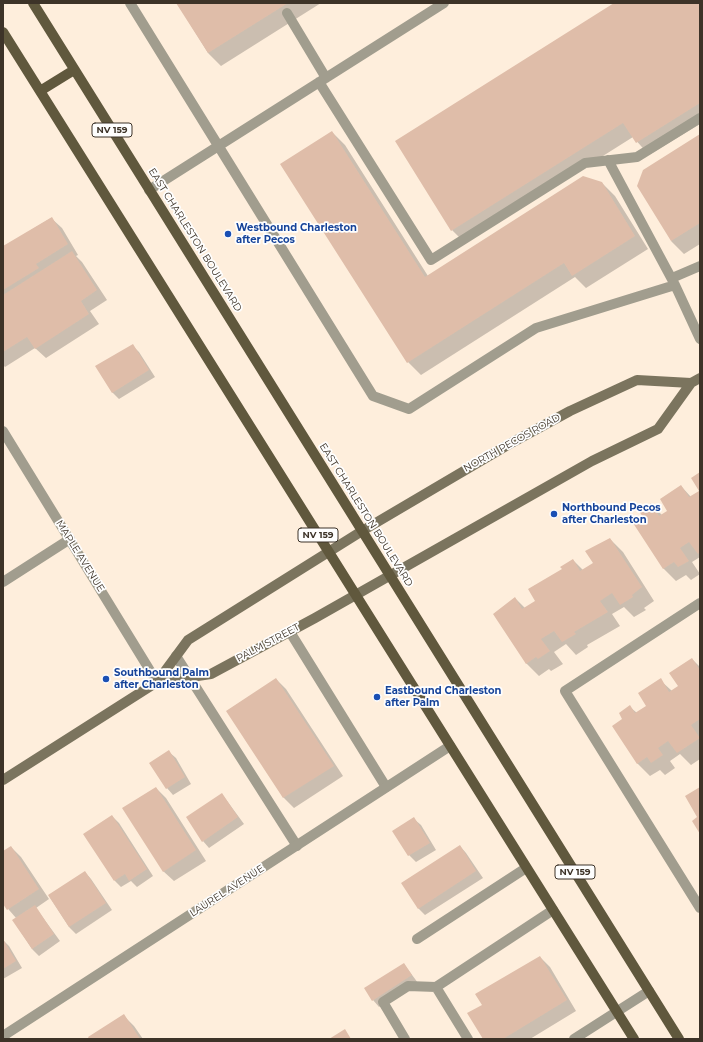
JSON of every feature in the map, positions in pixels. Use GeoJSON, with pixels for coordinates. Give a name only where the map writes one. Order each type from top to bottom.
{"type":"FeatureCollection","features":[{"type":"Feature","properties":{"kind":"main road","name":"EAST CHARLESTON BOULEVARD"},"geometry":{"type":"LineString","coordinates":[[33,3],[679,1039]]}},
{"type":"Feature","properties":{"kind":"main road","name":"NV 159"},"geometry":{"type":"LineString","coordinates":[[3,32],[634,1039]]}},
{"type":"Feature","properties":{"kind":"main road"},"geometry":{"type":"LineString","coordinates":[[40,91],[74,70]]}},
{"type":"Feature","properties":{"kind":"main road","name":"NORTH PECOS ROAD"},"geometry":{"type":"LineString","coordinates":[[345,542],[513,442],[570,411],[637,380],[696,380]]}},
{"type":"Feature","properties":{"kind":"main road","name":"NORTH PECOS ROAD"},"geometry":{"type":"LineString","coordinates":[[373,585],[592,461],[658,429],[696,380]]}},
{"type":"Feature","properties":{"kind":"main road","name":"PALM STREET"},"geometry":{"type":"LineString","coordinates":[[3,780],[157,682],[188,640],[345,542]]}},
{"type":"Feature","properties":{"kind":"main road","name":"PALM STREET"},"geometry":{"type":"LineString","coordinates":[[157,682],[211,674],[290,632],[373,585]]}},
{"type":"Feature","properties":{"kind":"street"},"geometry":{"type":"LineString","coordinates":[[130,3],[373,396],[408,409],[536,328],[674,282],[700,266]]}},
{"type":"Feature","properties":{"kind":"street"},"geometry":{"type":"LineString","coordinates":[[149,190],[444,3]]}},
{"type":"Feature","properties":{"kind":"street"},"geometry":{"type":"LineString","coordinates":[[287,13],[323,80],[432,260],[585,163],[637,157],[700,118]]}},
{"type":"Feature","properties":{"kind":"street"},"geometry":{"type":"LineString","coordinates":[[608,160],[674,282],[700,339]]}},
{"type":"Feature","properties":{"kind":"street","name":"MAPLE AVENUE"},"geometry":{"type":"LineString","coordinates":[[3,431],[157,682]]}},
{"type":"Feature","properties":{"kind":"street"},"geometry":{"type":"LineString","coordinates":[[3,582],[70,539]]}},
{"type":"Feature","properties":{"kind":"street"},"geometry":{"type":"LineString","coordinates":[[700,603],[565,691],[700,908]]}},
{"type":"Feature","properties":{"kind":"street"},"geometry":{"type":"LineString","coordinates":[[290,632],[386,787]]}},
{"type":"Feature","properties":{"kind":"street"},"geometry":{"type":"LineString","coordinates":[[176,656],[297,846]]}},
{"type":"Feature","properties":{"kind":"street","name":"LAUREL AVENUE"},"geometry":{"type":"LineString","coordinates":[[3,1036],[450,746]]}},
{"type":"Feature","properties":{"kind":"street"},"geometry":{"type":"LineString","coordinates":[[417,938],[526,868]]}},
{"type":"Feature","properties":{"kind":"street"},"geometry":{"type":"LineString","coordinates":[[405,1039],[383,1002],[408,986],[436,987],[553,910]]}},
{"type":"Feature","properties":{"kind":"street"},"geometry":{"type":"LineString","coordinates":[[436,987],[468,1039]]}},
{"type":"Feature","properties":{"kind":"street"},"geometry":{"type":"LineString","coordinates":[[574,1039],[649,991]]}},
{"type":"Feature","properties":{"kind":"building"},"geometry":{"type":"Polygon","coordinates":[[[176,3],[288,3],[208,53],[176,3]]]}},
{"type":"Feature","properties":{"kind":"building"},"geometry":{"type":"Polygon","coordinates":[[[614,3],[700,3],[700,103],[636,143],[623,123],[451,231],[395,141],[614,3]]]}},
{"type":"Feature","properties":{"kind":"building"},"geometry":{"type":"Polygon","coordinates":[[[332,131],[425,277],[583,176],[602,182],[635,236],[572,276],[564,263],[407,363],[280,164],[332,131]]]}},
{"type":"Feature","properties":{"kind":"building"},"geometry":{"type":"Polygon","coordinates":[[[700,134],[700,223],[671,241],[637,186],[643,170],[700,134]]]}},
{"type":"Feature","properties":{"kind":"building"},"geometry":{"type":"Polygon","coordinates":[[[52,217],[68,244],[36,264],[39,268],[3,290],[3,246],[52,217]]]}},
{"type":"Feature","properties":{"kind":"building"},"geometry":{"type":"Polygon","coordinates":[[[72,251],[97,290],[81,301],[89,314],[35,349],[27,337],[3,352],[3,295],[72,251]]]}},
{"type":"Feature","properties":{"kind":"building"},"geometry":{"type":"Polygon","coordinates":[[[133,344],[149,370],[112,393],[95,366],[133,344]]]}},
{"type":"Feature","properties":{"kind":"building"},"geometry":{"type":"Polygon","coordinates":[[[700,472],[700,552],[698,554],[689,542],[680,548],[689,561],[678,567],[674,562],[663,569],[633,523],[643,517],[639,511],[651,503],[659,516],[667,511],[660,499],[681,485],[689,497],[699,491],[691,478],[700,472]]]}},
{"type":"Feature","properties":{"kind":"building"},"geometry":{"type":"Polygon","coordinates":[[[610,538],[642,587],[632,595],[633,597],[620,605],[612,593],[600,601],[608,612],[574,632],[576,634],[562,642],[554,631],[541,639],[550,651],[538,659],[536,657],[526,664],[493,614],[515,597],[522,609],[535,601],[528,589],[562,569],[560,567],[573,559],[580,571],[593,563],[585,551],[610,538]]]}},
{"type":"Feature","properties":{"kind":"building"},"geometry":{"type":"Polygon","coordinates":[[[692,658],[700,670],[700,719],[691,725],[700,738],[677,753],[668,741],[658,748],[663,755],[651,763],[647,757],[637,764],[612,726],[622,719],[619,713],[630,705],[635,713],[646,706],[638,693],[661,678],[669,692],[678,686],[669,673],[692,658]]]}},
{"type":"Feature","properties":{"kind":"building"},"geometry":{"type":"Polygon","coordinates":[[[276,678],[334,766],[283,798],[226,711],[276,678]]]}},
{"type":"Feature","properties":{"kind":"building"},"geometry":{"type":"Polygon","coordinates":[[[169,750],[185,777],[166,789],[149,763],[169,750]]]}},
{"type":"Feature","properties":{"kind":"building"},"geometry":{"type":"Polygon","coordinates":[[[156,787],[196,850],[163,872],[122,808],[156,787]]]}},
{"type":"Feature","properties":{"kind":"building"},"geometry":{"type":"Polygon","coordinates":[[[700,787],[700,834],[692,821],[697,817],[685,796],[700,787]]]}},
{"type":"Feature","properties":{"kind":"building"},"geometry":{"type":"Polygon","coordinates":[[[222,793],[238,817],[202,842],[186,817],[222,793]]]}},
{"type":"Feature","properties":{"kind":"building"},"geometry":{"type":"Polygon","coordinates":[[[112,815],[147,869],[129,881],[125,874],[114,881],[83,834],[112,815]]]}},
{"type":"Feature","properties":{"kind":"building"},"geometry":{"type":"Polygon","coordinates":[[[414,817],[430,843],[408,856],[392,831],[414,817]]]}},
{"type":"Feature","properties":{"kind":"building"},"geometry":{"type":"Polygon","coordinates":[[[460,845],[476,871],[418,909],[401,883],[460,845]]]}},
{"type":"Feature","properties":{"kind":"building"},"geometry":{"type":"Polygon","coordinates":[[[11,846],[39,889],[7,910],[3,904],[3,851],[11,846]]]}},
{"type":"Feature","properties":{"kind":"building"},"geometry":{"type":"Polygon","coordinates":[[[85,871],[106,903],[69,927],[48,895],[85,871]]]}},
{"type":"Feature","properties":{"kind":"building"},"geometry":{"type":"Polygon","coordinates":[[[35,905],[54,934],[32,949],[12,920],[35,905]]]}},
{"type":"Feature","properties":{"kind":"building"},"geometry":{"type":"Polygon","coordinates":[[[3,939],[16,961],[3,969],[3,939]]]}},
{"type":"Feature","properties":{"kind":"building"},"geometry":{"type":"Polygon","coordinates":[[[540,956],[567,1000],[503,1039],[483,1039],[467,1013],[482,1005],[475,994],[540,956]]]}},
{"type":"Feature","properties":{"kind":"building"},"geometry":{"type":"Polygon","coordinates":[[[404,963],[412,975],[372,1001],[364,988],[404,963]]]}},
{"type":"Feature","properties":{"kind":"building"},"geometry":{"type":"Polygon","coordinates":[[[124,1014],[140,1039],[89,1039],[88,1037],[124,1014]]]}},
{"type":"Feature","properties":{"kind":"building"},"geometry":{"type":"Polygon","coordinates":[[[345,1029],[351,1039],[329,1039],[345,1029]]]}},
{"type":"Feature","properties":{"kind":"place","name":"Westbound Charleston after Pecos"},"geometry":{"type":"Point","coordinates":[228,234]}},
{"type":"Feature","properties":{"kind":"place","name":"Northbound Pecos after Charleston"},"geometry":{"type":"Point","coordinates":[554,514]}},
{"type":"Feature","properties":{"kind":"place","name":"Southbound Palm after Charleston"},"geometry":{"type":"Point","coordinates":[106,679]}},
{"type":"Feature","properties":{"kind":"place","name":"Eastbound Charleston after Palm"},"geometry":{"type":"Point","coordinates":[377,697]}}]}
